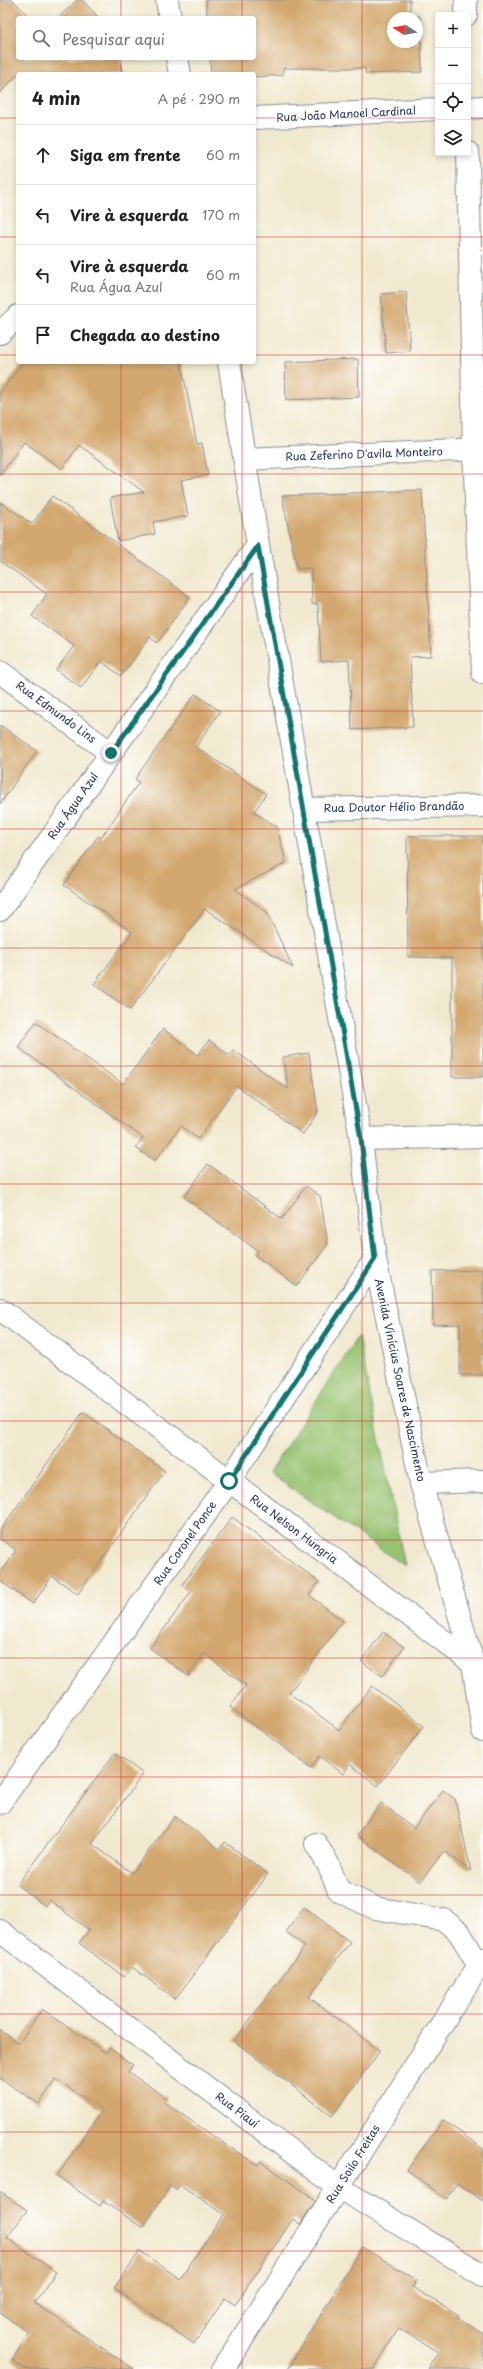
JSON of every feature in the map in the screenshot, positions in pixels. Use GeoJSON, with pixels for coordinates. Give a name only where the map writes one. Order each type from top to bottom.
{"type":"FeatureCollection","features":[{"type":"Feature","properties":{"kind":"street"},"geometry":{"type":"LineString","coordinates":[[167,0],[170,16]]}},
{"type":"Feature","properties":{"kind":"street"},"geometry":{"type":"LineString","coordinates":[[466,0],[466,12]]}},
{"type":"Feature","properties":{"kind":"street"},"geometry":{"type":"LineString","coordinates":[[177,60],[180,72]]}},
{"type":"Feature","properties":{"kind":"street"},"geometry":{"type":"LineString","coordinates":[[471,108],[483,107]]}},
{"type":"Feature","properties":{"kind":"street","name":"Rua João Manoel Cardinal"},"geometry":{"type":"LineString","coordinates":[[256,118],[435,109]]}},
{"type":"Feature","properties":{"kind":"street"},"geometry":{"type":"LineString","coordinates":[[468,156],[478,449],[483,673]]}},
{"type":"Feature","properties":{"kind":"street"},"geometry":{"type":"LineString","coordinates":[[0,333],[16,318]]}},
{"type":"Feature","properties":{"kind":"street","name":"Avenida Vinícius Soares de Nascimento"},"geometry":{"type":"LineString","coordinates":[[229,364],[258,546],[305,809],[361,1139],[375,1259],[421,1483],[473,1663],[483,1731]]}},
{"type":"Feature","properties":{"kind":"street","name":"Rua Zeferino D'avila Monteiro"},"geometry":{"type":"LineString","coordinates":[[245,459],[478,449]]}},
{"type":"Feature","properties":{"kind":"street","name":"Rua Água Azul"},"geometry":{"type":"LineString","coordinates":[[0,910],[258,546]]}},
{"type":"Feature","properties":{"kind":"street","name":"Rua Edmundo Lins"},"geometry":{"type":"LineString","coordinates":[[0,672],[111,753]]}},
{"type":"Feature","properties":{"kind":"street","name":"Rua Doutor Hélio Brandão"},"geometry":{"type":"LineString","coordinates":[[305,809],[483,806]]}},
{"type":"Feature","properties":{"kind":"street"},"geometry":{"type":"LineString","coordinates":[[361,1139],[483,1136]]}},
{"type":"Feature","properties":{"kind":"street","name":"Rua Coronel Ponce"},"geometry":{"type":"LineString","coordinates":[[0,1803],[229,1481],[375,1259]]}},
{"type":"Feature","properties":{"kind":"street","name":"Rua Nelson Hungria"},"geometry":{"type":"LineString","coordinates":[[0,1310],[473,1663]]}},
{"type":"Feature","properties":{"kind":"street"},"geometry":{"type":"LineString","coordinates":[[421,1483],[483,1481]]}},
{"type":"Feature","properties":{"kind":"street"},"geometry":{"type":"LineString","coordinates":[[316,1844],[328,1864],[339,1891],[375,1908],[444,1920],[459,1932],[481,1962]]}},
{"type":"Feature","properties":{"kind":"street","name":"Rua Piauí"},"geometry":{"type":"LineString","coordinates":[[0,1931],[338,2187],[483,2275]]}},
{"type":"Feature","properties":{"kind":"street","name":"Rua Soilo Freitas"},"geometry":{"type":"LineString","coordinates":[[224,2369],[481,1962]]}},
{"type":"Feature","properties":{"kind":"green space"},"geometry":{"type":"Polygon","coordinates":[[[358,1336],[405,1566],[269,1473],[358,1336]]]}},
{"type":"Feature","properties":{"kind":"building"},"geometry":{"type":"Polygon","coordinates":[[[0,0],[13,0],[28,16],[16,16],[16,60],[120,60],[122,72],[16,72],[16,76],[0,93],[0,0]]]}},
{"type":"Feature","properties":{"kind":"building"},"geometry":{"type":"Polygon","coordinates":[[[77,0],[82,0],[97,16],[60,16],[77,0]]]}},
{"type":"Feature","properties":{"kind":"building"},"geometry":{"type":"Polygon","coordinates":[[[206,0],[410,0],[410,12],[387,12],[387,48],[421,48],[422,72],[366,74],[365,68],[283,68],[283,75],[256,77],[256,72],[211,72],[210,60],[256,60],[256,16],[207,16],[206,0]]]}},
{"type":"Feature","properties":{"kind":"building"},"geometry":{"type":"Polygon","coordinates":[[[406,292],[410,351],[386,353],[381,294],[406,292]]]}},
{"type":"Feature","properties":{"kind":"building"},"geometry":{"type":"Polygon","coordinates":[[[358,359],[359,397],[286,400],[285,362],[358,359]]]}},
{"type":"Feature","properties":{"kind":"building"},"geometry":{"type":"Polygon","coordinates":[[[22,364],[181,364],[197,444],[202,443],[208,475],[181,480],[188,516],[153,522],[155,534],[118,541],[110,498],[144,492],[79,445],[62,469],[24,442],[0,475],[0,393],[22,364]]]}},
{"type":"Feature","properties":{"kind":"building"},"geometry":{"type":"Polygon","coordinates":[[[422,490],[431,656],[410,657],[413,727],[352,730],[349,660],[321,662],[318,604],[312,604],[311,568],[297,569],[282,496],[422,490]]]}},
{"type":"Feature","properties":{"kind":"building"},"geometry":{"type":"Polygon","coordinates":[[[52,496],[190,597],[157,643],[150,637],[121,676],[101,661],[81,688],[56,670],[74,646],[32,616],[47,594],[0,561],[0,502],[32,524],[52,496]]]}},
{"type":"Feature","properties":{"kind":"building"},"geometry":{"type":"Polygon","coordinates":[[[195,694],[220,711],[196,747],[266,794],[254,812],[277,827],[286,863],[235,889],[267,912],[293,968],[205,909],[130,1010],[94,984],[132,932],[64,885],[98,836],[101,838],[139,782],[135,779],[195,694]]]}},
{"type":"Feature","properties":{"kind":"building"},"geometry":{"type":"Polygon","coordinates":[[[0,725],[37,751],[0,804],[0,725]]]}},
{"type":"Feature","properties":{"kind":"building"},"geometry":{"type":"Polygon","coordinates":[[[407,836],[483,836],[483,1077],[452,1077],[452,958],[408,957],[407,836]]]}},
{"type":"Feature","properties":{"kind":"building"},"geometry":{"type":"Polygon","coordinates":[[[36,1022],[123,1084],[163,1029],[198,1055],[209,1040],[229,1055],[233,1050],[288,1089],[283,1057],[309,1053],[318,1112],[303,1134],[237,1086],[198,1139],[181,1126],[155,1161],[136,1148],[143,1138],[18,1047],[36,1022]]]}},
{"type":"Feature","properties":{"kind":"building"},"geometry":{"type":"Polygon","coordinates":[[[208,1164],[282,1219],[306,1186],[320,1196],[328,1244],[297,1286],[255,1255],[258,1251],[184,1197],[208,1164]]]}},
{"type":"Feature","properties":{"kind":"building"},"geometry":{"type":"Polygon","coordinates":[[[483,1270],[483,1375],[460,1375],[460,1324],[433,1325],[432,1271],[483,1270]]]}},
{"type":"Feature","properties":{"kind":"building"},"geometry":{"type":"Polygon","coordinates":[[[83,1412],[165,1471],[78,1594],[52,1576],[33,1604],[0,1581],[0,1573],[16,1550],[0,1539],[0,1531],[83,1412]]]}},
{"type":"Feature","properties":{"kind":"building"},"geometry":{"type":"Polygon","coordinates":[[[232,1517],[319,1582],[309,1595],[343,1621],[289,1693],[339,1730],[372,1686],[424,1726],[378,1786],[350,1764],[343,1774],[320,1756],[311,1768],[230,1707],[246,1685],[204,1653],[188,1676],[150,1648],[191,1592],[182,1585],[232,1517]]]}},
{"type":"Feature","properties":{"kind":"building"},"geometry":{"type":"Polygon","coordinates":[[[383,1632],[404,1647],[382,1676],[361,1661],[383,1632]]]}},
{"type":"Feature","properties":{"kind":"building"},"geometry":{"type":"Polygon","coordinates":[[[115,1753],[143,1774],[92,1844],[132,1873],[175,1816],[219,1849],[225,1842],[268,1874],[175,1999],[132,1967],[124,1977],[79,1943],[89,1930],[49,1900],[45,1906],[17,1885],[115,1753]]]}},
{"type":"Feature","properties":{"kind":"building"},"geometry":{"type":"Polygon","coordinates":[[[443,1790],[455,1799],[471,1871],[444,1851],[420,1882],[357,1835],[381,1803],[414,1828],[443,1790]]]}},
{"type":"Feature","properties":{"kind":"building"},"geometry":{"type":"Polygon","coordinates":[[[304,1907],[350,1942],[309,1997],[380,2051],[332,2116],[234,2041],[305,1946],[286,1932],[304,1907]]]}},
{"type":"Feature","properties":{"kind":"building"},"geometry":{"type":"Polygon","coordinates":[[[42,2009],[106,2053],[109,2048],[133,2065],[128,2072],[167,2098],[164,2102],[232,2149],[258,2165],[260,2161],[316,2200],[300,2224],[293,2219],[235,2305],[225,2298],[194,2344],[114,2288],[140,2251],[180,2279],[224,2214],[180,2185],[176,2190],[170,2186],[143,2228],[103,2201],[100,2206],[57,2176],[102,2110],[56,2079],[39,2104],[0,2078],[0,2030],[19,2043],[42,2009]]]}},
{"type":"Feature","properties":{"kind":"building"},"geometry":{"type":"Polygon","coordinates":[[[443,2120],[483,2149],[483,2201],[457,2183],[446,2199],[407,2170],[443,2120]]]}},
{"type":"Feature","properties":{"kind":"building"},"geometry":{"type":"Polygon","coordinates":[[[0,2192],[27,2210],[7,2238],[56,2272],[34,2303],[134,2369],[25,2369],[12,2360],[29,2333],[0,2313],[0,2192]]]}},
{"type":"Feature","properties":{"kind":"building"},"geometry":{"type":"Polygon","coordinates":[[[362,2247],[417,2280],[412,2287],[459,2315],[457,2317],[483,2333],[483,2369],[428,2369],[438,2352],[399,2328],[374,2369],[288,2369],[362,2247]]]}},
{"type":"Feature","properties":{"kind":"route"},"geometry":{"type":"LineString","coordinates":[[111,753],[258,546],[305,809],[361,1139],[375,1259],[229,1481]]}}]}
